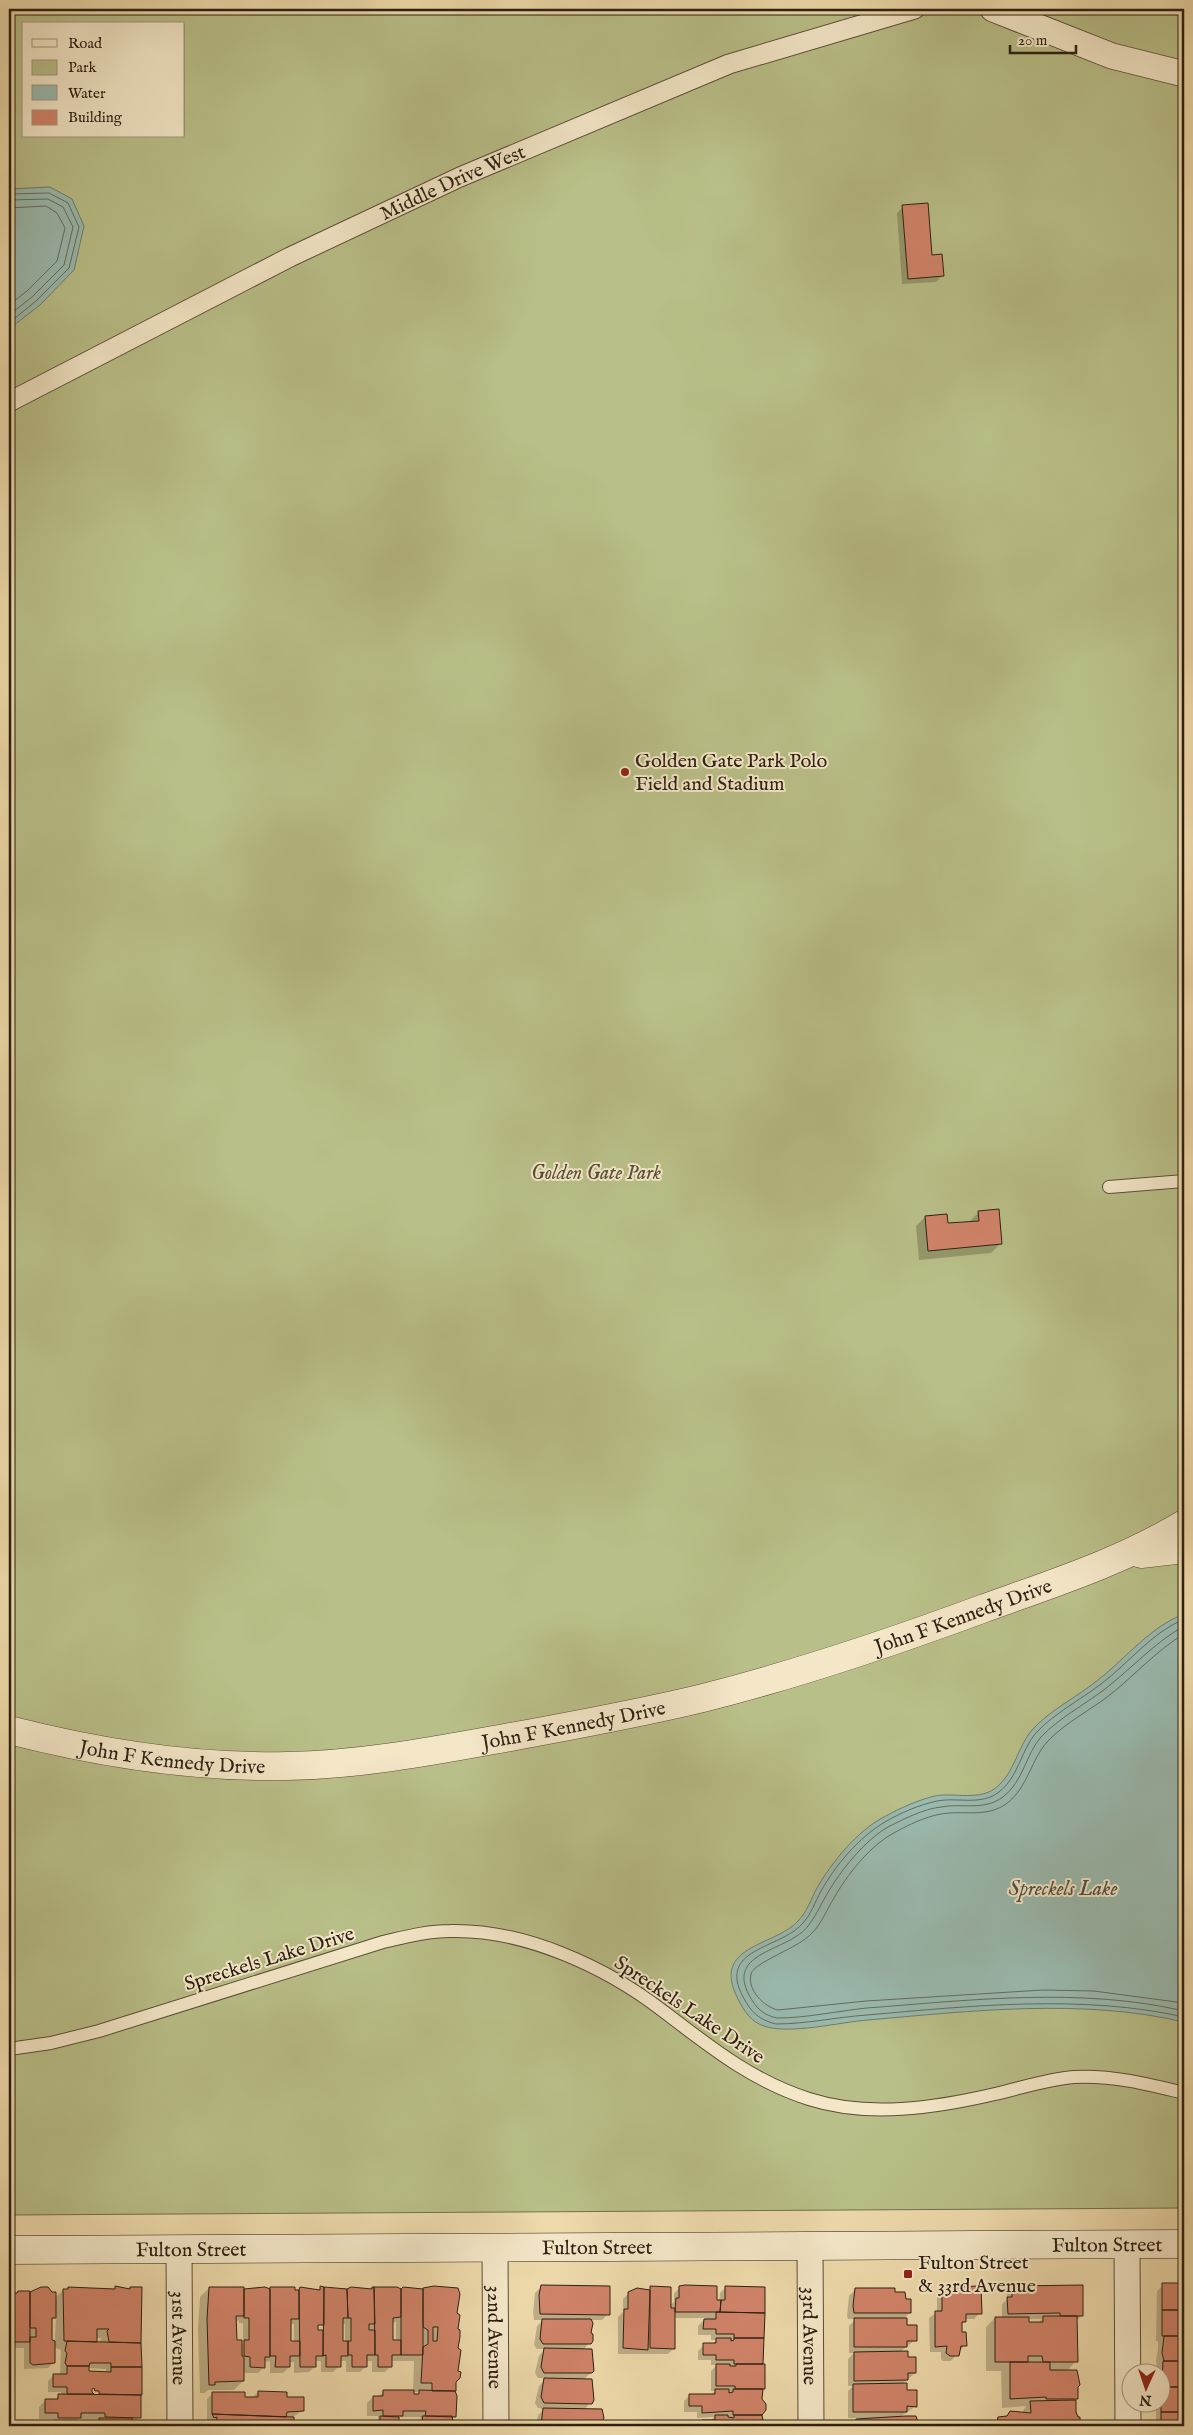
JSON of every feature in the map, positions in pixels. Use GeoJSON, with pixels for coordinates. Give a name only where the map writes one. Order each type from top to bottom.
{"type":"FeatureCollection","features":[{"type":"Feature","properties":{"kind":"street","name":"Middle Drive West"},"geometry":{"type":"LineString","coordinates":[[9,402],[298,253],[460,177],[729,64],[914,9]]}},
{"type":"Feature","properties":{"kind":"street"},"geometry":{"type":"LineString","coordinates":[[993,9],[1112,56],[1184,74]]}},
{"type":"Feature","properties":{"kind":"street","name":"John F Kennedy Drive"},"geometry":{"type":"LineString","coordinates":[[9,1730],[123,1754],[229,1765],[292,1766],[423,1752],[650,1710],[759,1683],[906,1637],[1120,1558],[1184,1524]]}},
{"type":"Feature","properties":{"kind":"street","name":"John F Kennedy Drive"},"geometry":{"type":"LineString","coordinates":[[1120,1558],[1184,1549]]}},
{"type":"Feature","properties":{"kind":"street"},"geometry":{"type":"LineString","coordinates":[[1127,2244],[1128,2426]]}},
{"type":"Feature","properties":{"kind":"street","name":"Fulton Street"},"geometry":{"type":"LineString","coordinates":[[9,2250],[1184,2244]]}},
{"type":"Feature","properties":{"kind":"street","name":"33rd Avenue"},"geometry":{"type":"LineString","coordinates":[[810,2246],[811,2426]]}},
{"type":"Feature","properties":{"kind":"street","name":"32nd Avenue"},"geometry":{"type":"LineString","coordinates":[[495,2248],[496,2426]]}},
{"type":"Feature","properties":{"kind":"street","name":"31st Avenue"},"geometry":{"type":"LineString","coordinates":[[179,2249],[180,2426]]}},
{"type":"Feature","properties":{"kind":"lane"},"geometry":{"type":"LineString","coordinates":[[1109,1187],[1184,1182]]}},
{"type":"Feature","properties":{"kind":"lane","name":"Spreckels Lake Drive"},"geometry":{"type":"LineString","coordinates":[[9,2049],[51,2043],[108,2028],[383,1942],[419,1934],[450,1931],[482,1933],[516,1940],[550,1949],[582,1962],[638,1993],[712,2050],[738,2066],[787,2091],[834,2106],[892,2109],[925,2107],[1074,2077],[1104,2077],[1184,2093]]}},
{"type":"Feature","properties":{"kind":"green space","name":"Golden Gate Park"},"geometry":{"type":"Polygon","coordinates":[[[9,9],[1184,9],[1184,2208],[9,2215],[9,9]]]}},
{"type":"Feature","properties":{"kind":"water"},"geometry":{"type":"Polygon","coordinates":[[[50,187],[72,199],[84,226],[74,270],[40,305],[9,329],[9,189],[50,187]]]}},
{"type":"Feature","properties":{"kind":"water","name":"Spreckels Lake"},"geometry":{"type":"Polygon","coordinates":[[[1184,1614],[1184,2022],[1106,2010],[1066,2008],[986,2010],[787,2029],[764,2026],[748,2016],[738,1999],[732,1981],[732,1968],[738,1957],[787,1930],[798,1921],[804,1914],[830,1868],[864,1830],[903,1807],[935,1796],[976,1795],[991,1791],[1009,1773],[1027,1736],[1039,1723],[1098,1680],[1149,1635],[1184,1614]]]}},
{"type":"Feature","properties":{"kind":"building"},"geometry":{"type":"Polygon","coordinates":[[[928,203],[932,255],[942,254],[944,276],[908,279],[902,205],[928,203]]]}},
{"type":"Feature","properties":{"kind":"building"},"geometry":{"type":"Polygon","coordinates":[[[999,1209],[1002,1244],[928,1251],[925,1216],[947,1214],[948,1223],[979,1221],[978,1211],[999,1209]]]}},
{"type":"Feature","properties":{"kind":"building"},"geometry":{"type":"Polygon","coordinates":[[[1162,2283],[1184,2283],[1184,2310],[1162,2310],[1162,2283]]]}},
{"type":"Feature","properties":{"kind":"building"},"geometry":{"type":"Polygon","coordinates":[[[541,2285],[610,2286],[610,2315],[540,2314],[539,2295],[541,2285]]]}},
{"type":"Feature","properties":{"kind":"building"},"geometry":{"type":"Polygon","coordinates":[[[1083,2285],[1083,2316],[1060,2316],[1060,2313],[1008,2314],[1007,2297],[1012,2297],[1012,2286],[1083,2285]]]}},
{"type":"Feature","properties":{"kind":"building"},"geometry":{"type":"Polygon","coordinates":[[[115,2286],[130,2289],[130,2287],[142,2287],[141,2343],[109,2342],[107,2331],[109,2329],[97,2329],[97,2342],[64,2341],[63,2289],[68,2289],[68,2287],[115,2289],[115,2286]]]}},
{"type":"Feature","properties":{"kind":"building"},"geometry":{"type":"Polygon","coordinates":[[[320,2286],[324,2287],[324,2325],[318,2325],[318,2330],[323,2330],[323,2356],[316,2356],[316,2367],[300,2367],[299,2290],[300,2287],[320,2290],[320,2286]]]}},
{"type":"Feature","properties":{"kind":"building"},"geometry":{"type":"Polygon","coordinates":[[[434,2286],[458,2288],[460,2294],[457,2313],[460,2315],[458,2348],[461,2350],[458,2371],[461,2372],[460,2378],[456,2382],[456,2391],[432,2391],[432,2383],[421,2383],[423,2347],[428,2344],[428,2330],[423,2327],[423,2288],[434,2286]],[[433,2327],[433,2341],[437,2341],[438,2327],[433,2327]]]}},
{"type":"Feature","properties":{"kind":"building"},"geometry":{"type":"Polygon","coordinates":[[[650,2286],[671,2287],[671,2308],[675,2308],[675,2349],[650,2348],[650,2286]]]}},
{"type":"Feature","properties":{"kind":"building"},"geometry":{"type":"Polygon","coordinates":[[[679,2286],[717,2286],[717,2300],[721,2300],[720,2312],[675,2312],[676,2298],[679,2298],[679,2286]]]}},
{"type":"Feature","properties":{"kind":"building"},"geometry":{"type":"Polygon","coordinates":[[[725,2286],[765,2287],[765,2313],[720,2312],[721,2300],[725,2300],[725,2286]]]}},
{"type":"Feature","properties":{"kind":"building"},"geometry":{"type":"Polygon","coordinates":[[[981,2286],[982,2314],[966,2314],[966,2322],[962,2322],[962,2332],[966,2332],[967,2346],[961,2346],[959,2356],[950,2356],[946,2353],[947,2346],[935,2347],[935,2311],[942,2311],[942,2287],[981,2286]]]}},
{"type":"Feature","properties":{"kind":"building"},"geometry":{"type":"Polygon","coordinates":[[[41,2287],[48,2287],[52,2292],[56,2292],[56,2318],[52,2318],[55,2363],[33,2365],[30,2363],[30,2337],[36,2337],[36,2328],[30,2328],[30,2292],[41,2287]]]}},
{"type":"Feature","properties":{"kind":"building"},"geometry":{"type":"Polygon","coordinates":[[[209,2287],[244,2287],[244,2316],[236,2316],[237,2340],[242,2340],[244,2381],[215,2382],[215,2385],[209,2385],[207,2319],[209,2287]]]}},
{"type":"Feature","properties":{"kind":"building"},"geometry":{"type":"Polygon","coordinates":[[[265,2287],[270,2289],[270,2357],[265,2357],[265,2368],[250,2367],[250,2357],[244,2356],[244,2340],[249,2340],[249,2318],[244,2318],[244,2289],[265,2287]]]}},
{"type":"Feature","properties":{"kind":"building"},"geometry":{"type":"Polygon","coordinates":[[[270,2287],[295,2287],[295,2290],[299,2290],[299,2319],[291,2319],[291,2341],[300,2341],[300,2356],[290,2356],[290,2367],[275,2367],[276,2356],[270,2356],[270,2287]]]}},
{"type":"Feature","properties":{"kind":"building"},"geometry":{"type":"Polygon","coordinates":[[[324,2287],[347,2289],[348,2318],[343,2318],[343,2341],[348,2341],[348,2356],[341,2356],[341,2367],[326,2367],[326,2355],[323,2356],[324,2287]]]}},
{"type":"Feature","properties":{"kind":"building"},"geometry":{"type":"Polygon","coordinates":[[[351,2287],[372,2289],[374,2287],[375,2324],[369,2324],[369,2330],[375,2330],[375,2355],[367,2355],[367,2367],[352,2367],[352,2355],[348,2355],[348,2341],[351,2341],[351,2318],[348,2318],[347,2289],[351,2287]]]}},
{"type":"Feature","properties":{"kind":"building"},"geometry":{"type":"Polygon","coordinates":[[[374,2287],[397,2287],[401,2289],[401,2317],[393,2318],[393,2340],[401,2340],[401,2355],[392,2355],[392,2367],[378,2367],[378,2355],[375,2355],[374,2287]]]}},
{"type":"Feature","properties":{"kind":"building"},"geometry":{"type":"Polygon","coordinates":[[[403,2287],[423,2289],[423,2355],[401,2355],[401,2289],[403,2287]]]}},
{"type":"Feature","properties":{"kind":"building"},"geometry":{"type":"Polygon","coordinates":[[[637,2288],[650,2290],[648,2350],[623,2348],[624,2309],[628,2309],[628,2292],[637,2288]]]}},
{"type":"Feature","properties":{"kind":"building"},"geometry":{"type":"Polygon","coordinates":[[[855,2288],[895,2288],[895,2292],[905,2292],[906,2299],[911,2299],[911,2313],[854,2313],[855,2288]]]}},
{"type":"Feature","properties":{"kind":"building"},"geometry":{"type":"Polygon","coordinates":[[[18,2291],[30,2291],[30,2342],[9,2342],[9,2293],[17,2293],[18,2291]]]}},
{"type":"Feature","properties":{"kind":"building"},"geometry":{"type":"Polygon","coordinates":[[[1162,2310],[1184,2310],[1184,2336],[1162,2336],[1162,2310]]]}},
{"type":"Feature","properties":{"kind":"building"},"geometry":{"type":"Polygon","coordinates":[[[716,2312],[765,2313],[764,2338],[734,2338],[734,2334],[716,2334],[716,2329],[703,2329],[704,2319],[716,2319],[716,2312]]]}},
{"type":"Feature","properties":{"kind":"building"},"geometry":{"type":"Polygon","coordinates":[[[1043,2316],[1077,2316],[1078,2362],[1043,2362],[1042,2356],[1028,2356],[1028,2362],[995,2362],[995,2317],[1029,2317],[1029,2322],[1043,2322],[1043,2316]]]}},
{"type":"Feature","properties":{"kind":"building"},"geometry":{"type":"Polygon","coordinates":[[[854,2318],[907,2318],[907,2325],[917,2325],[917,2341],[907,2341],[907,2347],[854,2347],[854,2318]]]}},
{"type":"Feature","properties":{"kind":"building"},"geometry":{"type":"Polygon","coordinates":[[[542,2319],[591,2319],[593,2323],[591,2333],[593,2334],[593,2341],[591,2344],[543,2344],[540,2339],[542,2319]]]}},
{"type":"Feature","properties":{"kind":"building"},"geometry":{"type":"Polygon","coordinates":[[[1164,2336],[1184,2336],[1184,2361],[1164,2361],[1162,2353],[1164,2336]]]}},
{"type":"Feature","properties":{"kind":"building"},"geometry":{"type":"Polygon","coordinates":[[[716,2338],[731,2338],[731,2341],[734,2338],[764,2338],[763,2364],[734,2364],[734,2360],[716,2360],[716,2355],[703,2355],[703,2343],[716,2343],[716,2338]]]}},
{"type":"Feature","properties":{"kind":"building"},"geometry":{"type":"Polygon","coordinates":[[[67,2341],[141,2343],[142,2367],[111,2367],[111,2363],[67,2366],[65,2363],[67,2353],[65,2351],[67,2341]]]}},
{"type":"Feature","properties":{"kind":"building"},"geometry":{"type":"Polygon","coordinates":[[[544,2348],[592,2349],[594,2371],[592,2373],[544,2373],[541,2367],[544,2348]]]}},
{"type":"Feature","properties":{"kind":"building"},"geometry":{"type":"Polygon","coordinates":[[[908,2351],[908,2357],[916,2357],[916,2373],[908,2373],[908,2380],[854,2381],[854,2352],[908,2351]]]}},
{"type":"Feature","properties":{"kind":"building"},"geometry":{"type":"Polygon","coordinates":[[[1184,2361],[1184,2387],[1170,2387],[1170,2362],[1163,2362],[1184,2361]]]}},
{"type":"Feature","properties":{"kind":"building"},"geometry":{"type":"Polygon","coordinates":[[[1010,2362],[1050,2362],[1050,2370],[1077,2370],[1080,2385],[1078,2387],[1078,2399],[1046,2399],[1046,2397],[1010,2399],[1010,2362]]]}},
{"type":"Feature","properties":{"kind":"building"},"geometry":{"type":"Polygon","coordinates":[[[716,2364],[736,2366],[736,2364],[765,2364],[765,2389],[735,2389],[735,2386],[716,2386],[716,2364]]]}},
{"type":"Feature","properties":{"kind":"building"},"geometry":{"type":"Polygon","coordinates":[[[67,2366],[89,2366],[89,2371],[111,2372],[111,2367],[142,2367],[142,2395],[99,2394],[99,2391],[95,2391],[94,2388],[92,2392],[94,2394],[67,2394],[67,2387],[53,2387],[53,2374],[67,2374],[67,2366]]]}},
{"type":"Feature","properties":{"kind":"building"},"geometry":{"type":"Polygon","coordinates":[[[544,2378],[592,2379],[594,2400],[592,2404],[544,2403],[541,2397],[544,2378]]]}},
{"type":"Feature","properties":{"kind":"building"},"geometry":{"type":"Polygon","coordinates":[[[907,2383],[907,2390],[917,2390],[917,2407],[907,2406],[907,2412],[853,2412],[853,2384],[907,2383]]]}},
{"type":"Feature","properties":{"kind":"building"},"geometry":{"type":"Polygon","coordinates":[[[1170,2387],[1184,2387],[1184,2412],[1170,2412],[1170,2387]]]}},
{"type":"Feature","properties":{"kind":"building"},"geometry":{"type":"Polygon","coordinates":[[[715,2389],[729,2389],[729,2393],[733,2392],[733,2389],[763,2389],[762,2399],[766,2404],[766,2410],[762,2415],[733,2415],[733,2411],[702,2413],[702,2406],[689,2406],[689,2394],[715,2394],[715,2389]]]}},
{"type":"Feature","properties":{"kind":"building"},"geometry":{"type":"Polygon","coordinates":[[[383,2390],[414,2390],[414,2394],[419,2394],[419,2390],[455,2391],[457,2396],[456,2417],[425,2416],[426,2411],[403,2411],[403,2416],[383,2416],[383,2410],[373,2411],[373,2396],[383,2396],[383,2390]]]}},
{"type":"Feature","properties":{"kind":"building"},"geometry":{"type":"Polygon","coordinates":[[[258,2391],[287,2392],[287,2397],[304,2397],[304,2411],[287,2412],[286,2417],[212,2414],[212,2392],[245,2392],[245,2397],[258,2397],[258,2391]]]}},
{"type":"Feature","properties":{"kind":"building"},"geometry":{"type":"Polygon","coordinates":[[[58,2394],[141,2395],[141,2418],[105,2417],[105,2413],[81,2413],[81,2418],[58,2418],[58,2413],[45,2413],[45,2399],[58,2399],[58,2394]]]}},
{"type":"Feature","properties":{"kind":"building"},"geometry":{"type":"Polygon","coordinates":[[[1076,2400],[1076,2412],[1078,2417],[1080,2417],[1080,2426],[996,2426],[998,2417],[1007,2416],[1010,2411],[1031,2413],[1030,2401],[1076,2400]]]}},
{"type":"Feature","properties":{"kind":"building"},"geometry":{"type":"Polygon","coordinates":[[[543,2408],[602,2409],[604,2418],[601,2425],[596,2424],[596,2426],[541,2426],[543,2408]]]}},
{"type":"Feature","properties":{"kind":"building"},"geometry":{"type":"Polygon","coordinates":[[[1161,2412],[1184,2412],[1184,2426],[1161,2426],[1161,2412]]]}},
{"type":"Feature","properties":{"kind":"building"},"geometry":{"type":"Polygon","coordinates":[[[212,2414],[294,2417],[294,2422],[309,2422],[309,2426],[216,2426],[217,2417],[214,2418],[212,2414]]]}},
{"type":"Feature","properties":{"kind":"building"},"geometry":{"type":"Polygon","coordinates":[[[715,2415],[728,2415],[728,2417],[734,2418],[734,2415],[762,2415],[764,2426],[702,2426],[702,2420],[715,2420],[715,2415]]]}},
{"type":"Feature","properties":{"kind":"building"},"geometry":{"type":"Polygon","coordinates":[[[380,2416],[399,2417],[399,2421],[423,2421],[422,2416],[452,2416],[454,2426],[369,2426],[369,2422],[380,2422],[380,2416]]]}},
{"type":"Feature","properties":{"kind":"building"},"geometry":{"type":"Polygon","coordinates":[[[916,2416],[919,2426],[854,2426],[856,2419],[916,2416]]]}},
{"type":"Feature","properties":{"kind":"building"},"geometry":{"type":"Polygon","coordinates":[[[99,2418],[132,2418],[134,2426],[99,2426],[99,2418]]]}},
{"type":"Feature","properties":{"kind":"place","name":"Golden Gate Park Polo Field and Stadium"},"geometry":{"type":"Point","coordinates":[625,772]}},
{"type":"Feature","properties":{"kind":"place","name":"Fulton Street & 33rd Avenue"},"geometry":{"type":"Point","coordinates":[908,2274]}}]}
